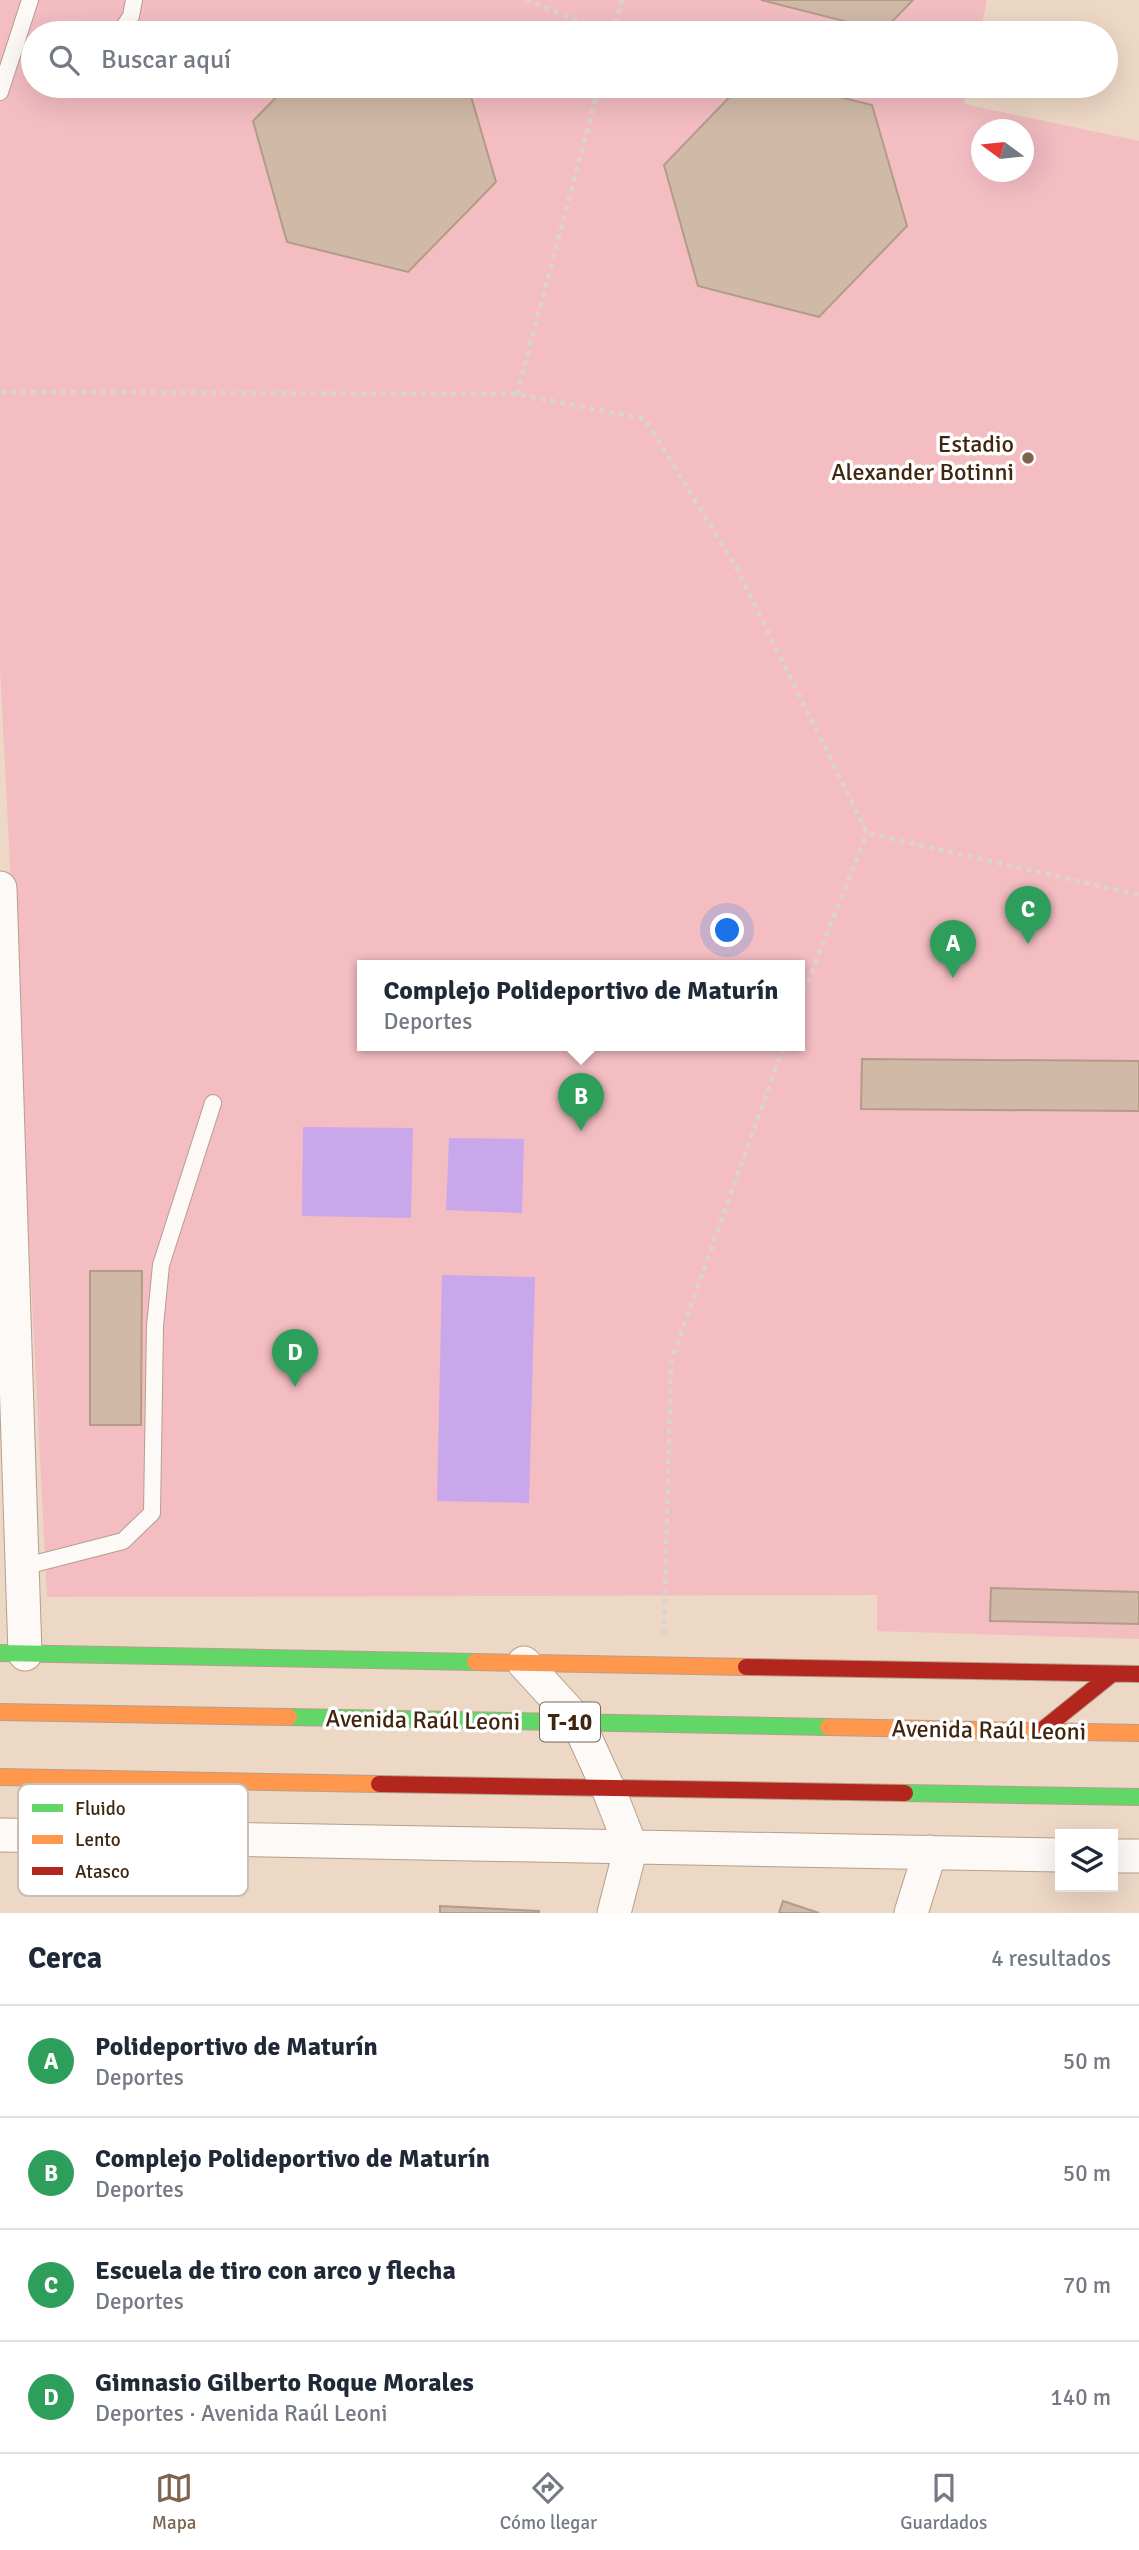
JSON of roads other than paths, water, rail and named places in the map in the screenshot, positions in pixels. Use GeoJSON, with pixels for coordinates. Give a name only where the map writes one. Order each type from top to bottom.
{"type":"FeatureCollection","features":[{"type":"Feature","properties":{"kind":"main road"},"geometry":{"type":"LineString","coordinates":[[12,1653],[1139,1674]]}},
{"type":"Feature","properties":{"kind":"main road"},"geometry":{"type":"LineString","coordinates":[[1041,1731],[1112,1674]]}},
{"type":"Feature","properties":{"kind":"main road","name":"Avenida Raúl Leoni"},"geometry":{"type":"LineString","coordinates":[[0,1712],[1139,1733]]}},
{"type":"Feature","properties":{"kind":"main road"},"geometry":{"type":"LineString","coordinates":[[0,1777],[1139,1797]]}},
{"type":"Feature","properties":{"kind":"street"},"geometry":{"type":"LineString","coordinates":[[0,888],[2,1033],[22,1567],[12,1653]]}},
{"type":"Feature","properties":{"kind":"street"},"geometry":{"type":"LineString","coordinates":[[524,1663],[578,1723],[631,1847],[614,1913]]}},
{"type":"Feature","properties":{"kind":"street"},"geometry":{"type":"LineString","coordinates":[[0,1835],[18,1835]]}},
{"type":"Feature","properties":{"kind":"street"},"geometry":{"type":"LineString","coordinates":[[248,1840],[1055,1855]]}},
{"type":"Feature","properties":{"kind":"street"},"geometry":{"type":"LineString","coordinates":[[911,1913],[930,1853]]}},
{"type":"Feature","properties":{"kind":"street"},"geometry":{"type":"LineString","coordinates":[[1118,1856],[1139,1856]]}},
{"type":"Feature","properties":{"kind":"lane"},"geometry":{"type":"LineString","coordinates":[[27,21],[30,0]]}},
{"type":"Feature","properties":{"kind":"lane"},"geometry":{"type":"LineString","coordinates":[[128,21],[134,0]]}},
{"type":"Feature","properties":{"kind":"lane"},"geometry":{"type":"LineString","coordinates":[[0,92],[21,48]]}},
{"type":"Feature","properties":{"kind":"lane"},"geometry":{"type":"LineString","coordinates":[[22,1567],[123,1541],[152,1513],[155,1326],[161,1265],[213,1103]]}},
{"type":"Feature","properties":{"kind":"place","name":"Estadio Alexander Botinni"},"geometry":{"type":"Point","coordinates":[1028,458]}},
{"type":"Feature","properties":{"kind":"place","name":"Escuela de tiro con arco y flecha"},"geometry":{"type":"Point","coordinates":[1028,944]}},
{"type":"Feature","properties":{"kind":"place","name":"Polideportivo de Maturín"},"geometry":{"type":"Point","coordinates":[953,978]}},
{"type":"Feature","properties":{"kind":"place","name":"Complejo Polideportivo de Maturín"},"geometry":{"type":"Point","coordinates":[581,1131]}},
{"type":"Feature","properties":{"kind":"place","name":"Gimnasio Gilberto Roque Morales"},"geometry":{"type":"Point","coordinates":[295,1387]}}]}
